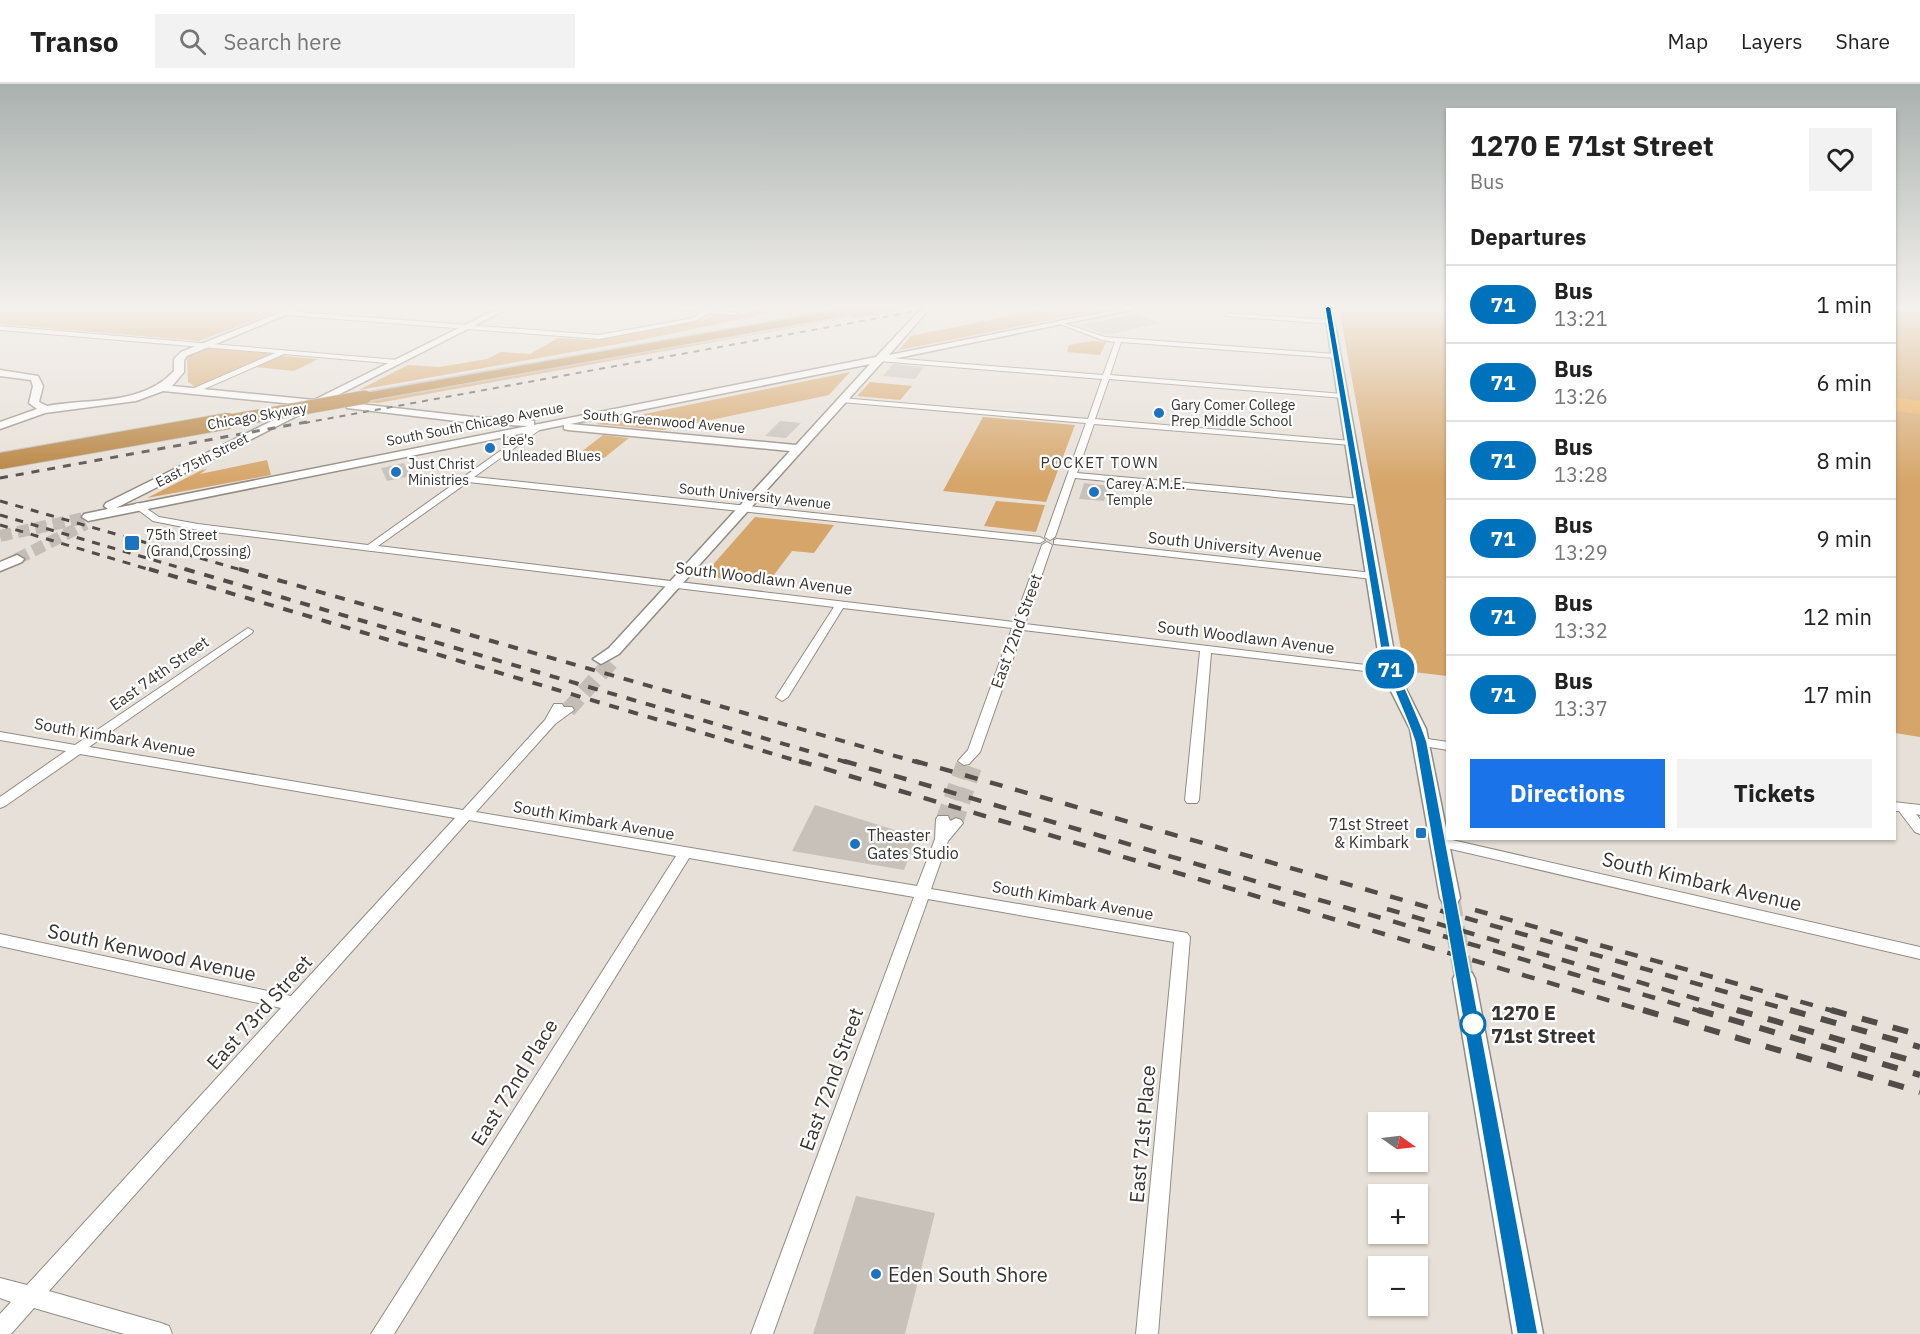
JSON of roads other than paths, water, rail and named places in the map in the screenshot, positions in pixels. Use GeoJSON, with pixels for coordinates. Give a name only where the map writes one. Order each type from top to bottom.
{"type":"FeatureCollection","features":[{"type":"Feature","properties":{"kind":"highway","name":"Chicago Skyway"},"geometry":{"type":"LineString","coordinates":[[0,461],[513,366]]}},
{"type":"Feature","properties":{"kind":"highway","name":"Chicago Skyway"},"geometry":{"type":"LineString","coordinates":[[0,455],[531,366]]}},
{"type":"Feature","properties":{"kind":"street"},"geometry":{"type":"LineString","coordinates":[[165,388],[179,372],[179,366]]}},
{"type":"Feature","properties":{"kind":"street"},"geometry":{"type":"LineString","coordinates":[[195,391],[253,366]]}},
{"type":"Feature","properties":{"kind":"street","name":"East 75th Street"},"geometry":{"type":"LineString","coordinates":[[98,514],[389,366]]}},
{"type":"Feature","properties":{"kind":"street","name":"South South Chicago Avenue"},"geometry":{"type":"LineString","coordinates":[[98,514],[842,366]]}},
{"type":"Feature","properties":{"kind":"street"},"geometry":{"type":"LineString","coordinates":[[608,658],[871,366]]}},
{"type":"Feature","properties":{"kind":"street"},"geometry":{"type":"LineString","coordinates":[[971,366],[1343,396]]}},
{"type":"Feature","properties":{"kind":"street","name":"East 72nd Street"},"geometry":{"type":"LineString","coordinates":[[971,759],[1110,366]]}},
{"type":"Feature","properties":{"kind":"street"},"geometry":{"type":"LineString","coordinates":[[1338,366],[1391,671],[1412,714],[1421,742],[1450,898]]}},
{"type":"Feature","properties":{"kind":"street"},"geometry":{"type":"LineString","coordinates":[[0,373],[35,378],[38,386],[34,403],[46,410]]}},
{"type":"Feature","properties":{"kind":"street","name":"South Greenwood Avenue"},"geometry":{"type":"LineString","coordinates":[[0,426],[46,410],[108,402],[165,388],[545,426],[797,448]]}},
{"type":"Feature","properties":{"kind":"street"},"geometry":{"type":"LineString","coordinates":[[841,400],[1351,443]]}},
{"type":"Feature","properties":{"kind":"street","name":"East 75th Street"},"geometry":{"type":"LineString","coordinates":[[98,514],[284,423],[317,403]]}},
{"type":"Feature","properties":{"kind":"street"},"geometry":{"type":"LineString","coordinates":[[369,548],[545,426]]}},
{"type":"Feature","properties":{"kind":"street"},"geometry":{"type":"LineString","coordinates":[[1072,475],[1361,502]]}},
{"type":"Feature","properties":{"kind":"street","name":"South University Avenue"},"geometry":{"type":"LineString","coordinates":[[467,479],[1373,576]]}},
{"type":"Feature","properties":{"kind":"street","name":"South Woodlawn Avenue"},"geometry":{"type":"LineString","coordinates":[[137,506],[156,519],[177,524],[1391,671]]}},
{"type":"Feature","properties":{"kind":"street"},"geometry":{"type":"LineString","coordinates":[[0,567],[9,559]]}},
{"type":"Feature","properties":{"kind":"street"},"geometry":{"type":"LineString","coordinates":[[782,698],[840,604]]}},
{"type":"Feature","properties":{"kind":"street","name":"East 74th Street"},"geometry":{"type":"LineString","coordinates":[[0,803],[248,631]]}},
{"type":"Feature","properties":{"kind":"street"},"geometry":{"type":"LineString","coordinates":[[1192,800],[1206,648]]}},
{"type":"Feature","properties":{"kind":"street","name":"East 73rd Street"},"geometry":{"type":"LineString","coordinates":[[0,1330],[559,713]]}},
{"type":"Feature","properties":{"kind":"street","name":"South Kimbark Avenue"},"geometry":{"type":"LineString","coordinates":[[0,736],[1182,937]]}},
{"type":"Feature","properties":{"kind":"street"},"geometry":{"type":"LineString","coordinates":[[1421,742],[1446,746]]}},
{"type":"Feature","properties":{"kind":"street"},"geometry":{"type":"LineString","coordinates":[[1899,807],[1920,810]]}},
{"type":"Feature","properties":{"kind":"street"},"geometry":{"type":"LineString","coordinates":[[1899,807],[1920,829]]}},
{"type":"Feature","properties":{"kind":"street","name":"East 72nd Street"},"geometry":{"type":"LineString","coordinates":[[762,1334],[949,821]]}},
{"type":"Feature","properties":{"kind":"street","name":"South Kimbark Avenue"},"geometry":{"type":"LineString","coordinates":[[1439,842],[1920,953]]}},
{"type":"Feature","properties":{"kind":"street","name":"East 72nd Place"},"geometry":{"type":"LineString","coordinates":[[382,1334],[685,853]]}},
{"type":"Feature","properties":{"kind":"street","name":"East 71st Place"},"geometry":{"type":"LineString","coordinates":[[1147,1334],[1182,937]]}},
{"type":"Feature","properties":{"kind":"street","name":"South Kenwood Avenue"},"geometry":{"type":"LineString","coordinates":[[0,940],[295,1004]]}},
{"type":"Feature","properties":{"kind":"street"},"geometry":{"type":"LineString","coordinates":[[1464,979],[1528,1334]]}},
{"type":"Feature","properties":{"kind":"street"},"geometry":{"type":"LineString","coordinates":[[0,1288],[161,1334]]}},
{"type":"Feature","properties":{"kind":"tunnel"},"geometry":{"type":"LineString","coordinates":[[0,536],[88,517]]}},
{"type":"Feature","properties":{"kind":"tunnel"},"geometry":{"type":"LineString","coordinates":[[17,559],[86,524]]}},
{"type":"Feature","properties":{"kind":"tunnel"},"geometry":{"type":"LineString","coordinates":[[568,710],[611,662]]}},
{"type":"Feature","properties":{"kind":"tunnel"},"geometry":{"type":"LineString","coordinates":[[943,819],[964,761]]}},
{"type":"Feature","properties":{"kind":"tunnel"},"geometry":{"type":"LineString","coordinates":[[956,823],[976,764]]}},
{"type":"Feature","properties":{"kind":"tunnel"},"geometry":{"type":"LineString","coordinates":[[1450,898],[1464,979]]}},
{"type":"Feature","properties":{"kind":"railway"},"geometry":{"type":"LineString","coordinates":[[304,423],[614,366]]}},
{"type":"Feature","properties":{"kind":"railway"},"geometry":{"type":"LineString","coordinates":[[0,478],[312,421]]}},
{"type":"Feature","properties":{"kind":"railway"},"geometry":{"type":"LineString","coordinates":[[0,501],[245,571]]}},
{"type":"Feature","properties":{"kind":"railway"},"geometry":{"type":"LineString","coordinates":[[0,515],[191,571]]}},
{"type":"Feature","properties":{"kind":"railway"},"geometry":{"type":"LineString","coordinates":[[0,525],[154,571]]}},
{"type":"Feature","properties":{"kind":"railway"},"geometry":{"type":"LineString","coordinates":[[149,569],[804,763]]}},
{"type":"Feature","properties":{"kind":"railway"},"geometry":{"type":"LineString","coordinates":[[185,569],[849,763]]}},
{"type":"Feature","properties":{"kind":"railway"},"geometry":{"type":"LineString","coordinates":[[239,569],[920,763]]}},
{"type":"Feature","properties":{"kind":"railway"},"geometry":{"type":"LineString","coordinates":[[799,761],[1648,1012]]}},
{"type":"Feature","properties":{"kind":"railway"},"geometry":{"type":"LineString","coordinates":[[844,761],[1703,1012]]}},
{"type":"Feature","properties":{"kind":"railway"},"geometry":{"type":"LineString","coordinates":[[915,761],[1796,1012]]}},
{"type":"Feature","properties":{"kind":"railway"},"geometry":{"type":"LineString","coordinates":[[1387,909],[1742,1012]]}},
{"type":"Feature","properties":{"kind":"railway"},"geometry":{"type":"LineString","coordinates":[[1475,910],[1837,1012]]}},
{"type":"Feature","properties":{"kind":"railway"},"geometry":{"type":"LineString","coordinates":[[1643,1010],[1920,1092]]}},
{"type":"Feature","properties":{"kind":"railway"},"geometry":{"type":"LineString","coordinates":[[1698,1010],[1920,1075]]}},
{"type":"Feature","properties":{"kind":"railway"},"geometry":{"type":"LineString","coordinates":[[1737,1010],[1920,1063]]}},
{"type":"Feature","properties":{"kind":"railway"},"geometry":{"type":"LineString","coordinates":[[1790,1010],[1920,1047]]}},
{"type":"Feature","properties":{"kind":"railway"},"geometry":{"type":"LineString","coordinates":[[1831,1010],[1920,1035]]}},
{"type":"Feature","properties":{"kind":"place","name":"Gary Comer College Prep Middle School"},"geometry":{"type":"Point","coordinates":[1159,413]}},
{"type":"Feature","properties":{"kind":"place","name":"Lee's Unleaded Blues"},"geometry":{"type":"Point","coordinates":[490,448]}},
{"type":"Feature","properties":{"kind":"place","name":"Just Christ Ministries"},"geometry":{"type":"Point","coordinates":[396,472]}},
{"type":"Feature","properties":{"kind":"place","name":"Carey A.M.E. Temple"},"geometry":{"type":"Point","coordinates":[1094,492]}},
{"type":"Feature","properties":{"kind":"place","name":"75th Street (Grand Crossing)"},"geometry":{"type":"Point","coordinates":[132,543]}},
{"type":"Feature","properties":{"kind":"place","name":"71st Street & Kimbark"},"geometry":{"type":"Point","coordinates":[1421,833]}},
{"type":"Feature","properties":{"kind":"place","name":"Theaster Gates Studio"},"geometry":{"type":"Point","coordinates":[855,844]}},
{"type":"Feature","properties":{"kind":"place","name":"1270 E 71st Street"},"geometry":{"type":"Point","coordinates":[1473,1024]}},
{"type":"Feature","properties":{"kind":"place","name":"Eden South Shore"},"geometry":{"type":"Point","coordinates":[876,1274]}},
{"type":"Feature","properties":{"kind":"district","name":"POCKET TOWN"},"geometry":{"type":"Point","coordinates":[1100,462]}}]}
